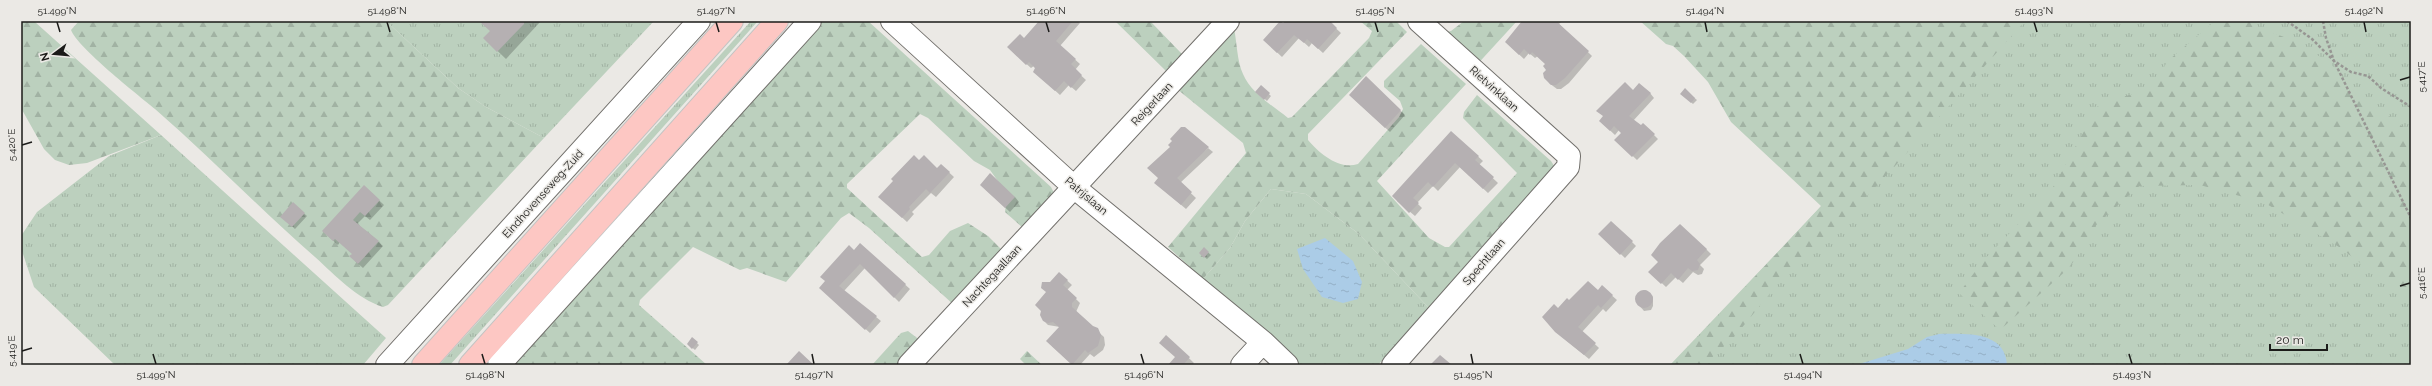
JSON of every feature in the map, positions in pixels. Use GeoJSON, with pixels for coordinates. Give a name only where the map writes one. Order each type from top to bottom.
{"type":"FeatureCollection","features":[{"type":"Feature","properties":{"kind":"main road"},"geometry":{"type":"LineString","coordinates":[[423,365],[732,21]]}},
{"type":"Feature","properties":{"kind":"main road"},"geometry":{"type":"LineString","coordinates":[[470,365],[777,21]]}},
{"type":"Feature","properties":{"kind":"street","name":"Eindhovenseweg-Zuid"},"geometry":{"type":"LineString","coordinates":[[387,365],[699,21]]}},
{"type":"Feature","properties":{"kind":"street"},"geometry":{"type":"LineString","coordinates":[[499,365],[810,21]]}},
{"type":"Feature","properties":{"kind":"street","name":"Patrijslaan"},"geometry":{"type":"LineString","coordinates":[[892,21],[1075,188],[1263,342],[1287,365]]}},
{"type":"Feature","properties":{"kind":"street","name":"Reigerlaan"},"geometry":{"type":"LineString","coordinates":[[1075,188],[1228,21]]}},
{"type":"Feature","properties":{"kind":"street","name":"Rietvinklaan"},"geometry":{"type":"LineString","coordinates":[[1419,21],[1568,156]]}},
{"type":"Feature","properties":{"kind":"street","name":"Spechtlaan"},"geometry":{"type":"LineString","coordinates":[[1393,365],[1568,166],[1568,156]]}},
{"type":"Feature","properties":{"kind":"street","name":"Nachtegaallaan"},"geometry":{"type":"LineString","coordinates":[[909,365],[1075,188]]}},
{"type":"Feature","properties":{"kind":"street"},"geometry":{"type":"LineString","coordinates":[[1242,365],[1263,342]]}},
{"type":"Feature","properties":{"kind":"path"},"geometry":{"type":"LineString","coordinates":[[2287,21],[2312,39],[2334,60],[2352,72],[2368,76],[2381,88],[2411,107]]}},
{"type":"Feature","properties":{"kind":"path"},"geometry":{"type":"LineString","coordinates":[[2323,21],[2326,38],[2334,60],[2411,218]]}},
{"type":"Feature","properties":{"kind":"green space"},"geometry":{"type":"Polygon","coordinates":[[[21,21],[35,22],[161,135],[87,163],[69,165],[55,160],[44,149],[21,108],[21,21]]]}},
{"type":"Feature","properties":{"kind":"green space"},"geometry":{"type":"Polygon","coordinates":[[[79,21],[386,21],[458,88],[486,107],[544,138],[388,305],[383,307],[364,298],[339,279],[175,127],[96,59],[76,38],[71,30],[79,21]]]}},
{"type":"Feature","properties":{"kind":"green space"},"geometry":{"type":"Polygon","coordinates":[[[386,21],[654,21],[544,138],[486,107],[458,88],[386,21]]]}},
{"type":"Feature","properties":{"kind":"green space"},"geometry":{"type":"Polygon","coordinates":[[[751,21],[758,21],[450,365],[439,365],[751,21]]]}},
{"type":"Feature","properties":{"kind":"green space"},"geometry":{"type":"Polygon","coordinates":[[[819,21],[868,21],[1051,187],[1054,193],[1023,228],[1005,212],[1007,194],[990,170],[974,161],[928,118],[920,114],[847,184],[847,188],[922,257],[929,255],[950,231],[968,223],[988,236],[1003,251],[954,305],[869,228],[849,213],[841,218],[786,282],[747,268],[740,270],[693,247],[640,300],[639,305],[707,365],[510,365],[819,21]]]}},
{"type":"Feature","properties":{"kind":"green space"},"geometry":{"type":"Polygon","coordinates":[[[1115,21],[1150,21],[1182,54],[1166,71],[1115,21]]]}},
{"type":"Feature","properties":{"kind":"green space"},"geometry":{"type":"Polygon","coordinates":[[[1360,21],[1396,21],[1407,32],[1308,134],[1308,140],[1330,160],[1344,165],[1358,164],[1399,117],[1403,109],[1400,101],[1384,87],[1384,81],[1421,44],[1466,84],[1377,181],[1429,238],[1445,247],[1449,247],[1517,173],[1463,118],[1464,112],[1477,95],[1551,161],[1556,169],[1429,308],[1359,234],[1306,194],[1271,189],[1245,221],[1230,248],[1203,279],[1168,247],[1246,153],[1243,143],[1177,89],[1234,28],[1239,63],[1247,81],[1251,87],[1269,104],[1288,118],[1292,117],[1369,38],[1372,31],[1360,21]]]}},
{"type":"Feature","properties":{"kind":"green space"},"geometry":{"type":"Polygon","coordinates":[[[1464,21],[1517,21],[1473,69],[1435,35],[1451,31],[1464,21]]]}},
{"type":"Feature","properties":{"kind":"green space"},"geometry":{"type":"Polygon","coordinates":[[[1640,21],[2025,21],[1854,210],[1789,270],[1736,335],[1704,365],[1672,365],[1821,206],[1731,122],[1708,82],[1684,56],[1673,46],[1666,44],[1640,21]]]}},
{"type":"Feature","properties":{"kind":"green space"},"geometry":{"type":"Polygon","coordinates":[[[1998,21],[2411,21],[2411,365],[1670,365],[1998,21]]]}},
{"type":"Feature","properties":{"kind":"green space"},"geometry":{"type":"Polygon","coordinates":[[[2215,21],[2249,21],[2257,27],[2292,40],[2329,62],[2350,86],[2411,133],[2411,301],[2339,247],[2265,203],[2200,185],[2139,186],[2097,224],[2070,267],[2000,330],[1959,293],[1983,261],[2052,189],[2099,104],[2146,90],[2170,59],[2215,21]]]}},
{"type":"Feature","properties":{"kind":"green space"},"geometry":{"type":"Polygon","coordinates":[[[161,135],[386,338],[363,365],[115,365],[34,287],[21,248],[21,236],[37,212],[109,156],[161,135]]]}},
{"type":"Feature","properties":{"kind":"green space"},"geometry":{"type":"Polygon","coordinates":[[[1271,189],[1306,194],[1359,234],[1429,308],[1378,365],[1299,365],[1203,279],[1230,248],[1245,221],[1271,189]]]}},
{"type":"Feature","properties":{"kind":"green space"},"geometry":{"type":"Polygon","coordinates":[[[908,331],[921,341],[899,365],[872,365],[901,333],[908,331]]]}},
{"type":"Feature","properties":{"kind":"green space"},"geometry":{"type":"Polygon","coordinates":[[[1027,351],[1042,365],[1026,365],[1020,359],[1027,351]]]}},
{"type":"Feature","properties":{"kind":"water"},"geometry":{"type":"Polygon","coordinates":[[[1325,238],[1353,261],[1362,282],[1358,299],[1343,303],[1322,297],[1303,269],[1297,249],[1325,238]]]}},
{"type":"Feature","properties":{"kind":"water"},"geometry":{"type":"Polygon","coordinates":[[[1939,334],[1982,336],[1991,340],[1999,345],[2005,354],[2007,365],[1856,365],[1908,349],[1927,337],[1939,334]]]}},
{"type":"Feature","properties":{"kind":"building"},"geometry":{"type":"Polygon","coordinates":[[[479,21],[524,21],[524,24],[497,52],[483,38],[490,31],[479,21]]]}},
{"type":"Feature","properties":{"kind":"building"},"geometry":{"type":"Polygon","coordinates":[[[1039,21],[1073,21],[1056,41],[1076,59],[1071,64],[1082,75],[1071,88],[1064,81],[1055,91],[1033,72],[1035,68],[1029,62],[1026,65],[1007,47],[1020,34],[1024,38],[1039,21]]]}},
{"type":"Feature","properties":{"kind":"building"},"geometry":{"type":"Polygon","coordinates":[[[1280,21],[1283,23],[1286,21],[1330,21],[1337,28],[1318,49],[1307,39],[1304,43],[1294,35],[1277,53],[1263,40],[1280,21]]]}},
{"type":"Feature","properties":{"kind":"building"},"geometry":{"type":"Polygon","coordinates":[[[1522,21],[1556,21],[1589,51],[1565,78],[1556,85],[1551,85],[1544,78],[1543,73],[1546,70],[1543,66],[1545,64],[1532,52],[1530,55],[1524,49],[1519,55],[1505,42],[1522,21]]]}},
{"type":"Feature","properties":{"kind":"building"},"geometry":{"type":"Polygon","coordinates":[[[1366,76],[1401,110],[1385,128],[1349,95],[1366,76]]]}},
{"type":"Feature","properties":{"kind":"building"},"geometry":{"type":"Polygon","coordinates":[[[1625,82],[1633,90],[1639,83],[1651,93],[1629,116],[1641,125],[1643,123],[1655,134],[1632,157],[1614,140],[1621,133],[1614,126],[1610,131],[1599,121],[1603,116],[1596,111],[1625,82]]]}},
{"type":"Feature","properties":{"kind":"building"},"geometry":{"type":"Polygon","coordinates":[[[1261,85],[1270,93],[1264,100],[1255,92],[1261,85]]]}},
{"type":"Feature","properties":{"kind":"building"},"geometry":{"type":"Polygon","coordinates":[[[1685,88],[1695,98],[1691,103],[1680,94],[1685,88]]]}},
{"type":"Feature","properties":{"kind":"building"},"geometry":{"type":"Polygon","coordinates":[[[1181,127],[1185,127],[1209,147],[1177,178],[1192,192],[1181,205],[1154,183],[1158,178],[1147,168],[1170,147],[1168,145],[1172,141],[1170,139],[1181,127]]]}},
{"type":"Feature","properties":{"kind":"building"},"geometry":{"type":"Polygon","coordinates":[[[1451,131],[1479,156],[1475,160],[1494,177],[1483,189],[1455,163],[1433,187],[1428,182],[1413,198],[1419,203],[1409,213],[1392,196],[1451,131]]]}},
{"type":"Feature","properties":{"kind":"building"},"geometry":{"type":"Polygon","coordinates":[[[914,155],[919,160],[924,155],[937,168],[941,164],[950,172],[930,193],[926,189],[909,207],[910,209],[902,218],[878,197],[893,181],[891,179],[914,155]]]}},
{"type":"Feature","properties":{"kind":"building"},"geometry":{"type":"Polygon","coordinates":[[[990,173],[1015,197],[1005,208],[980,185],[990,173]]]}},
{"type":"Feature","properties":{"kind":"building"},"geometry":{"type":"Polygon","coordinates":[[[364,185],[380,200],[365,216],[360,212],[353,220],[379,241],[358,264],[349,256],[352,254],[335,239],[333,241],[322,231],[364,185]]]}},
{"type":"Feature","properties":{"kind":"building"},"geometry":{"type":"Polygon","coordinates":[[[293,202],[305,213],[292,227],[280,217],[293,202]]]}},
{"type":"Feature","properties":{"kind":"building"},"geometry":{"type":"Polygon","coordinates":[[[1611,221],[1633,241],[1620,255],[1598,234],[1611,221]]]}},
{"type":"Feature","properties":{"kind":"building"},"geometry":{"type":"Polygon","coordinates":[[[1680,224],[1707,249],[1697,260],[1700,264],[1698,270],[1692,271],[1688,268],[1678,280],[1671,273],[1661,284],[1648,272],[1658,262],[1651,255],[1660,243],[1680,224]]]}},
{"type":"Feature","properties":{"kind":"building"},"geometry":{"type":"Polygon","coordinates":[[[860,243],[906,284],[894,298],[860,264],[839,286],[877,316],[865,330],[819,288],[825,281],[820,277],[849,245],[854,250],[860,243]]]}},
{"type":"Feature","properties":{"kind":"building"},"geometry":{"type":"Polygon","coordinates":[[[1204,247],[1209,252],[1204,258],[1199,253],[1204,247]]]}},
{"type":"Feature","properties":{"kind":"building"},"geometry":{"type":"Polygon","coordinates":[[[1059,272],[1068,280],[1063,285],[1077,298],[1072,303],[1072,307],[1093,326],[1098,328],[1101,335],[1098,346],[1088,353],[1085,350],[1072,365],[1046,341],[1059,327],[1053,322],[1048,323],[1043,321],[1040,315],[1041,311],[1035,305],[1046,292],[1041,288],[1042,282],[1050,282],[1059,272]]]}},
{"type":"Feature","properties":{"kind":"building"},"geometry":{"type":"Polygon","coordinates":[[[1588,281],[1598,290],[1602,285],[1613,295],[1601,308],[1598,305],[1578,327],[1596,343],[1584,355],[1555,332],[1542,317],[1554,304],[1558,308],[1567,298],[1569,300],[1588,281]]]}},
{"type":"Feature","properties":{"kind":"building"},"geometry":{"type":"Polygon","coordinates":[[[1644,290],[1650,293],[1653,299],[1650,305],[1644,308],[1638,305],[1635,299],[1638,293],[1644,290]]]}},
{"type":"Feature","properties":{"kind":"building"},"geometry":{"type":"Polygon","coordinates":[[[1166,335],[1190,357],[1183,365],[1168,365],[1175,357],[1159,343],[1166,335]]]}},
{"type":"Feature","properties":{"kind":"building"},"geometry":{"type":"Polygon","coordinates":[[[692,337],[698,342],[692,349],[687,344],[692,337]]]}},
{"type":"Feature","properties":{"kind":"building"},"geometry":{"type":"Polygon","coordinates":[[[799,351],[814,365],[786,365],[799,351]]]}},
{"type":"Feature","properties":{"kind":"building"},"geometry":{"type":"Polygon","coordinates":[[[1440,355],[1452,365],[1431,364],[1440,355]]]}}]}
